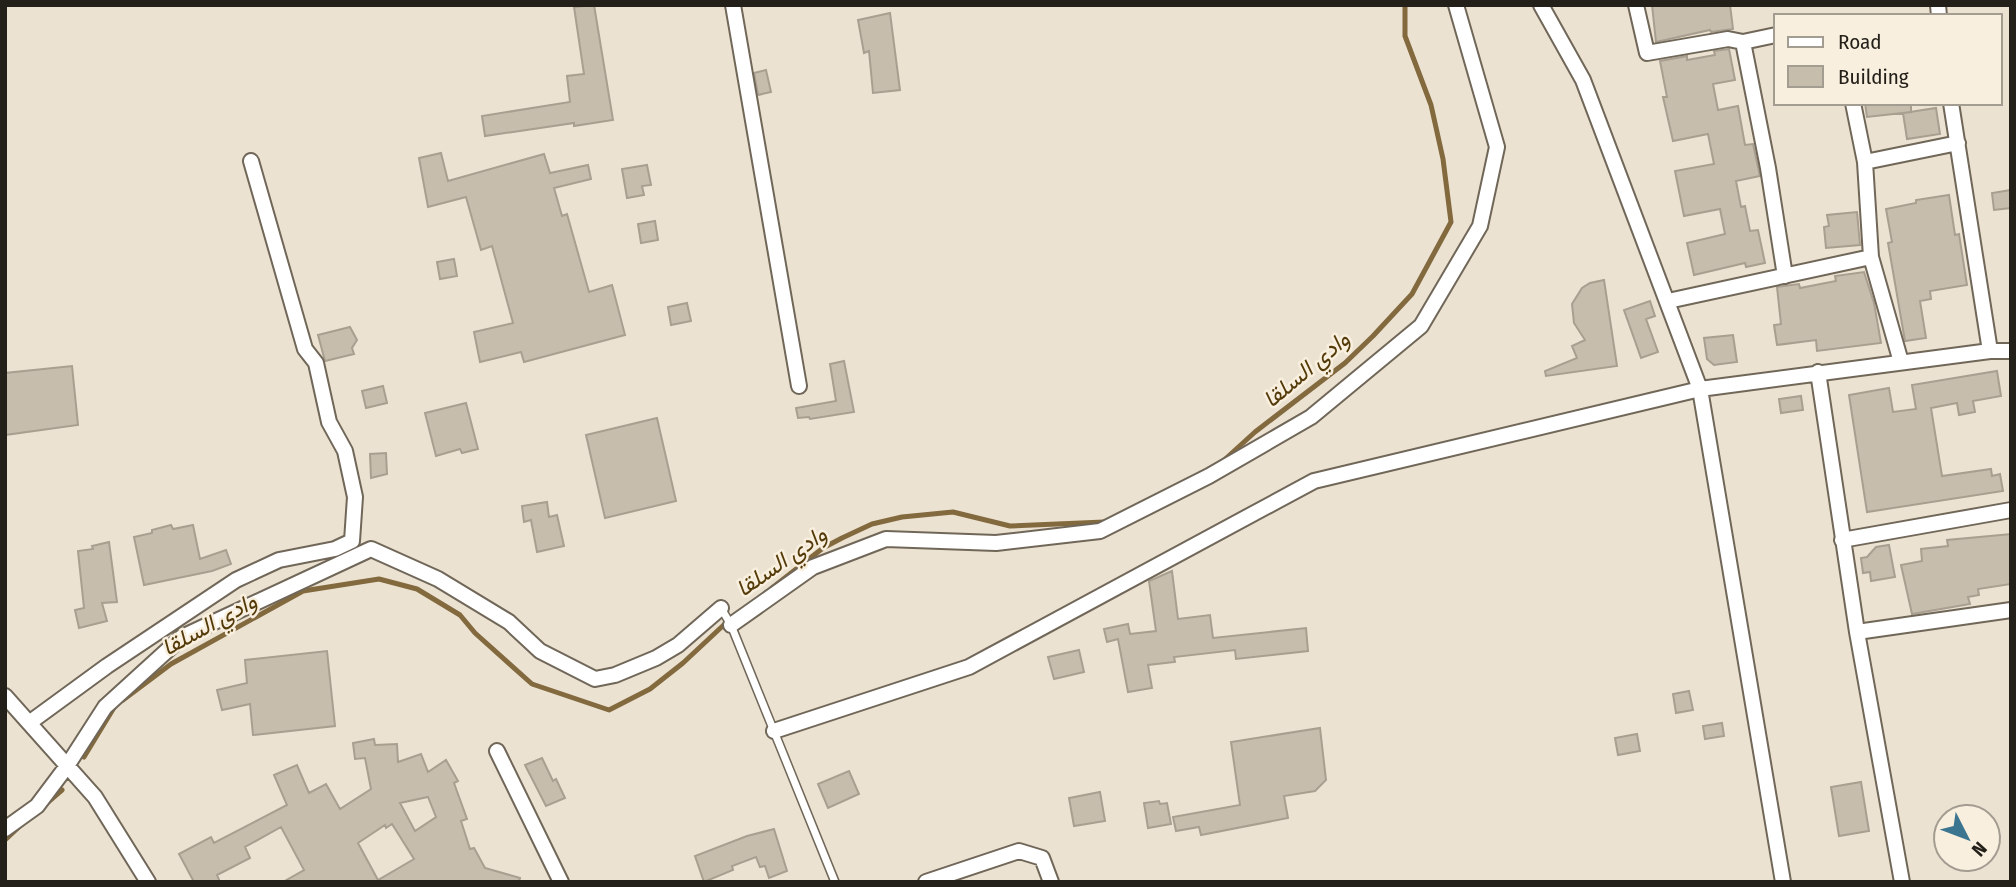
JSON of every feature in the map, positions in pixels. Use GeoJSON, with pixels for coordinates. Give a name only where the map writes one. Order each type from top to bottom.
{"type":"FeatureCollection","features":[{"type":"Feature","properties":{"kind":"street"},"geometry":{"type":"LineString","coordinates":[[733,5],[799,386]]}},
{"type":"Feature","properties":{"kind":"street"},"geometry":{"type":"LineString","coordinates":[[731,625],[813,568],[886,539],[996,543],[1100,531],[1209,476],[1311,417],[1421,326],[1480,226],[1497,147],[1455,5]]}},
{"type":"Feature","properties":{"kind":"street"},"geometry":{"type":"LineString","coordinates":[[1541,5],[1583,80],[1700,389],[1783,882]]}},
{"type":"Feature","properties":{"kind":"street"},"geometry":{"type":"LineString","coordinates":[[1636,5],[1647,53],[1728,39],[1743,42],[1774,35]]}},
{"type":"Feature","properties":{"kind":"street"},"geometry":{"type":"LineString","coordinates":[[1743,42],[1768,168],[1785,276]]}},
{"type":"Feature","properties":{"kind":"street"},"geometry":{"type":"LineString","coordinates":[[1853,105],[1865,162],[1871,257],[1901,362]]}},
{"type":"Feature","properties":{"kind":"street"},"geometry":{"type":"LineString","coordinates":[[1951,105],[1990,351]]}},
{"type":"Feature","properties":{"kind":"street"},"geometry":{"type":"LineString","coordinates":[[1865,162],[1958,143]]}},
{"type":"Feature","properties":{"kind":"street"},"geometry":{"type":"LineString","coordinates":[[29,723],[107,666],[236,580],[279,560],[335,549],[352,541],[355,497],[345,451],[330,422],[316,363],[305,349],[251,161]]}},
{"type":"Feature","properties":{"kind":"street"},"geometry":{"type":"LineString","coordinates":[[1668,301],[1871,257]]}},
{"type":"Feature","properties":{"kind":"street"},"geometry":{"type":"LineString","coordinates":[[774,731],[969,667],[1314,481],[1700,389],[1818,372],[1990,351],[2011,351]]}},
{"type":"Feature","properties":{"kind":"street"},"geometry":{"type":"LineString","coordinates":[[1818,372],[1857,632],[1902,882]]}},
{"type":"Feature","properties":{"kind":"street"},"geometry":{"type":"LineString","coordinates":[[1842,540],[2011,510]]}},
{"type":"Feature","properties":{"kind":"street"},"geometry":{"type":"LineString","coordinates":[[5,829],[37,806],[105,707],[182,637],[371,550],[438,579],[509,622],[540,651],[595,678],[615,676],[656,658],[678,645],[721,608]]}},
{"type":"Feature","properties":{"kind":"street"},"geometry":{"type":"LineString","coordinates":[[1857,632],[2011,610]]}},
{"type":"Feature","properties":{"kind":"street"},"geometry":{"type":"LineString","coordinates":[[5,696],[95,797],[148,882]]}},
{"type":"Feature","properties":{"kind":"street"},"geometry":{"type":"LineString","coordinates":[[497,751],[561,882]]}},
{"type":"Feature","properties":{"kind":"street"},"geometry":{"type":"LineString","coordinates":[[926,882],[1019,850],[1042,858],[1051,882]]}},
{"type":"Feature","properties":{"kind":"lane"},"geometry":{"type":"LineString","coordinates":[[721,608],[731,625],[835,882]]}},
{"type":"Feature","properties":{"kind":"building"},"geometry":{"type":"Polygon","coordinates":[[[594,5],[613,120],[485,136],[482,116],[570,102],[567,76],[584,74],[574,7],[594,5]]]}},
{"type":"Feature","properties":{"kind":"building"},"geometry":{"type":"Polygon","coordinates":[[[1652,5],[1730,5],[1733,29],[1710,30],[1656,42],[1652,5]]]}},
{"type":"Feature","properties":{"kind":"building"},"geometry":{"type":"Polygon","coordinates":[[[890,13],[900,90],[873,93],[869,51],[864,53],[858,20],[890,13]]]}},
{"type":"Feature","properties":{"kind":"building"},"geometry":{"type":"Polygon","coordinates":[[[1729,49],[1735,80],[1713,84],[1718,110],[1738,106],[1745,145],[1753,144],[1760,176],[1736,181],[1741,207],[1745,206],[1750,231],[1758,230],[1765,263],[1746,267],[1745,263],[1694,275],[1687,243],[1725,234],[1720,209],[1684,216],[1675,171],[1714,164],[1708,134],[1673,141],[1663,97],[1667,97],[1660,61],[1687,56],[1687,60],[1715,55],[1714,51],[1729,49]]]}},
{"type":"Feature","properties":{"kind":"building"},"geometry":{"type":"Polygon","coordinates":[[[766,70],[771,92],[758,95],[754,73],[766,70]]]}},
{"type":"Feature","properties":{"kind":"building"},"geometry":{"type":"Polygon","coordinates":[[[1865,105],[1911,105],[1911,112],[1867,117],[1865,105]]]}},
{"type":"Feature","properties":{"kind":"building"},"geometry":{"type":"Polygon","coordinates":[[[1936,108],[1940,134],[1907,139],[1903,113],[1936,108]]]}},
{"type":"Feature","properties":{"kind":"building"},"geometry":{"type":"Polygon","coordinates":[[[441,153],[448,181],[544,154],[550,173],[588,165],[591,179],[554,188],[562,216],[567,214],[589,292],[612,285],[625,335],[524,362],[521,352],[480,362],[474,332],[513,323],[492,246],[481,250],[466,197],[428,207],[419,158],[441,153]]]}},
{"type":"Feature","properties":{"kind":"building"},"geometry":{"type":"Polygon","coordinates":[[[647,165],[651,185],[642,186],[644,195],[627,198],[622,169],[647,165]]]}},
{"type":"Feature","properties":{"kind":"building"},"geometry":{"type":"Polygon","coordinates":[[[2011,190],[2011,208],[1994,210],[1992,193],[2011,190]]]}},
{"type":"Feature","properties":{"kind":"building"},"geometry":{"type":"Polygon","coordinates":[[[1949,195],[1955,235],[1959,234],[1967,285],[1930,291],[1931,299],[1920,301],[1926,338],[1905,341],[1888,243],[1892,242],[1886,209],[1916,203],[1916,200],[1949,195]]]}},
{"type":"Feature","properties":{"kind":"building"},"geometry":{"type":"Polygon","coordinates":[[[1857,212],[1860,245],[1826,248],[1824,227],[1829,226],[1827,215],[1857,212]]]}},
{"type":"Feature","properties":{"kind":"building"},"geometry":{"type":"Polygon","coordinates":[[[655,221],[658,240],[641,243],[638,224],[655,221]]]}},
{"type":"Feature","properties":{"kind":"building"},"geometry":{"type":"Polygon","coordinates":[[[454,259],[457,276],[440,279],[437,262],[454,259]]]}},
{"type":"Feature","properties":{"kind":"building"},"geometry":{"type":"Polygon","coordinates":[[[1864,272],[1874,303],[1881,343],[1817,351],[1816,340],[1777,345],[1774,325],[1781,324],[1777,287],[1799,284],[1800,288],[1836,281],[1835,276],[1864,272]]]}},
{"type":"Feature","properties":{"kind":"building"},"geometry":{"type":"Polygon","coordinates":[[[1604,280],[1617,366],[1546,376],[1545,371],[1577,358],[1572,346],[1585,340],[1574,323],[1572,304],[1582,288],[1604,280]]]}},
{"type":"Feature","properties":{"kind":"building"},"geometry":{"type":"Polygon","coordinates":[[[1650,301],[1655,316],[1646,319],[1658,352],[1641,358],[1624,310],[1650,301]]]}},
{"type":"Feature","properties":{"kind":"building"},"geometry":{"type":"Polygon","coordinates":[[[687,303],[691,321],[671,325],[668,307],[687,303]]]}},
{"type":"Feature","properties":{"kind":"building"},"geometry":{"type":"Polygon","coordinates":[[[350,327],[357,340],[352,348],[354,354],[325,361],[318,335],[350,327]]]}},
{"type":"Feature","properties":{"kind":"building"},"geometry":{"type":"Polygon","coordinates":[[[1733,335],[1737,362],[1714,365],[1707,359],[1704,338],[1733,335]]]}},
{"type":"Feature","properties":{"kind":"building"},"geometry":{"type":"Polygon","coordinates":[[[844,361],[854,412],[810,419],[798,418],[796,408],[836,401],[830,364],[844,361]]]}},
{"type":"Feature","properties":{"kind":"building"},"geometry":{"type":"Polygon","coordinates":[[[72,366],[78,425],[5,435],[5,373],[72,366]]]}},
{"type":"Feature","properties":{"kind":"building"},"geometry":{"type":"Polygon","coordinates":[[[1997,371],[2001,396],[1973,401],[1975,412],[1959,415],[1957,403],[1931,408],[1942,476],[1991,469],[1992,476],[2000,474],[2003,491],[1867,512],[1849,395],[1889,388],[1893,412],[1916,409],[1912,385],[1997,371]]]}},
{"type":"Feature","properties":{"kind":"building"},"geometry":{"type":"Polygon","coordinates":[[[383,386],[387,403],[366,408],[362,391],[383,386]]]}},
{"type":"Feature","properties":{"kind":"building"},"geometry":{"type":"Polygon","coordinates":[[[1801,396],[1803,410],[1781,413],[1779,399],[1801,396]]]}},
{"type":"Feature","properties":{"kind":"building"},"geometry":{"type":"Polygon","coordinates":[[[466,403],[478,449],[462,453],[460,449],[436,456],[425,413],[466,403]]]}},
{"type":"Feature","properties":{"kind":"building"},"geometry":{"type":"Polygon","coordinates":[[[657,418],[676,501],[605,518],[586,435],[657,418]]]}},
{"type":"Feature","properties":{"kind":"building"},"geometry":{"type":"Polygon","coordinates":[[[386,453],[387,474],[371,478],[370,454],[386,453]]]}},
{"type":"Feature","properties":{"kind":"building"},"geometry":{"type":"Polygon","coordinates":[[[547,502],[549,517],[557,515],[564,546],[537,552],[531,520],[524,522],[522,506],[547,502]]]}},
{"type":"Feature","properties":{"kind":"building"},"geometry":{"type":"Polygon","coordinates":[[[171,525],[173,529],[193,525],[200,559],[226,550],[231,564],[212,571],[144,585],[134,537],[171,525]]]}},
{"type":"Feature","properties":{"kind":"building"},"geometry":{"type":"Polygon","coordinates":[[[2011,534],[2011,584],[1978,589],[1979,595],[1968,597],[1970,604],[1912,614],[1901,565],[1922,561],[1921,549],[1948,546],[1947,540],[2011,534]]]}},
{"type":"Feature","properties":{"kind":"building"},"geometry":{"type":"Polygon","coordinates":[[[109,542],[117,602],[102,603],[107,621],[79,628],[75,610],[84,608],[78,551],[93,549],[92,546],[109,542]]]}},
{"type":"Feature","properties":{"kind":"building"},"geometry":{"type":"Polygon","coordinates":[[[1889,545],[1895,577],[1871,581],[1870,572],[1863,573],[1861,558],[1867,557],[1876,547],[1889,545]]]}},
{"type":"Feature","properties":{"kind":"building"},"geometry":{"type":"Polygon","coordinates":[[[1172,571],[1178,619],[1210,615],[1213,638],[1306,628],[1308,651],[1236,659],[1235,650],[1174,657],[1175,662],[1148,665],[1152,688],[1128,692],[1118,639],[1107,642],[1104,629],[1128,624],[1130,634],[1156,631],[1149,581],[1172,571]]]}},
{"type":"Feature","properties":{"kind":"building"},"geometry":{"type":"Polygon","coordinates":[[[1079,650],[1084,672],[1054,679],[1048,657],[1079,650]]]}},
{"type":"Feature","properties":{"kind":"building"},"geometry":{"type":"Polygon","coordinates":[[[327,651],[335,726],[253,735],[250,704],[222,710],[217,690],[247,683],[245,660],[327,651]]]}},
{"type":"Feature","properties":{"kind":"building"},"geometry":{"type":"Polygon","coordinates":[[[1689,691],[1693,710],[1676,713],[1673,694],[1689,691]]]}},
{"type":"Feature","properties":{"kind":"building"},"geometry":{"type":"Polygon","coordinates":[[[1722,723],[1724,736],[1705,739],[1703,726],[1722,723]]]}},
{"type":"Feature","properties":{"kind":"building"},"geometry":{"type":"Polygon","coordinates":[[[1320,728],[1326,780],[1315,791],[1284,796],[1288,818],[1201,835],[1199,827],[1176,831],[1173,817],[1240,805],[1231,742],[1320,728]]]}},
{"type":"Feature","properties":{"kind":"building"},"geometry":{"type":"Polygon","coordinates":[[[1637,734],[1640,751],[1618,755],[1615,738],[1637,734]]]}},
{"type":"Feature","properties":{"kind":"building"},"geometry":{"type":"Polygon","coordinates":[[[374,739],[375,745],[397,744],[398,762],[421,754],[428,772],[446,760],[458,781],[454,783],[467,819],[461,821],[470,849],[474,848],[485,868],[520,878],[519,882],[283,882],[304,870],[281,827],[245,847],[250,858],[217,875],[220,882],[194,882],[179,854],[211,837],[214,843],[287,805],[274,775],[297,765],[309,793],[326,784],[340,809],[371,789],[365,758],[355,759],[353,743],[374,739]],[[428,797],[400,803],[415,831],[436,817],[428,797]],[[392,824],[386,828],[385,825],[358,843],[378,880],[414,859],[392,824]]]}},
{"type":"Feature","properties":{"kind":"building"},"geometry":{"type":"Polygon","coordinates":[[[542,758],[565,798],[546,806],[525,765],[542,758]]]}},
{"type":"Feature","properties":{"kind":"building"},"geometry":{"type":"Polygon","coordinates":[[[849,771],[859,794],[828,808],[818,784],[849,771]]]}},
{"type":"Feature","properties":{"kind":"building"},"geometry":{"type":"Polygon","coordinates":[[[1861,782],[1869,831],[1839,836],[1831,787],[1861,782]]]}},
{"type":"Feature","properties":{"kind":"building"},"geometry":{"type":"Polygon","coordinates":[[[1100,792],[1105,821],[1074,826],[1069,798],[1100,792]]]}},
{"type":"Feature","properties":{"kind":"building"},"geometry":{"type":"Polygon","coordinates":[[[1159,801],[1160,804],[1167,803],[1171,824],[1148,828],[1144,803],[1159,801]]]}},
{"type":"Feature","properties":{"kind":"building"},"geometry":{"type":"Polygon","coordinates":[[[774,829],[787,871],[769,878],[765,866],[760,867],[756,857],[732,866],[733,870],[704,882],[695,856],[747,836],[774,829]]]}},
{"type":"Feature","properties":{"kind":"waterway","name":"وادي السلقا"},"geometry":{"type":"LineString","coordinates":[[1222,462],[1255,432],[1345,363],[1373,336],[1412,294],[1451,222],[1443,159],[1431,105],[1405,36],[1405,5]]}},
{"type":"Feature","properties":{"kind":"waterway","name":"وادي السلقا"},"geometry":{"type":"LineString","coordinates":[[772,588],[823,548],[872,524],[902,517],[953,512],[1010,526],[1104,522]]}},
{"type":"Feature","properties":{"kind":"waterway","name":"وادي السلقا"},"geometry":{"type":"LineString","coordinates":[[123,700],[171,664],[303,591],[379,579],[417,589],[460,615],[475,633],[532,684],[609,710],[650,689],[728,621]]}},
{"type":"Feature","properties":{"kind":"waterway","name":"وادي السلقا"},"geometry":{"type":"LineString","coordinates":[[84,757],[115,706]]}},
{"type":"Feature","properties":{"kind":"waterway","name":"وادي السلقا"},"geometry":{"type":"LineString","coordinates":[[47,803],[62,790]]}},
{"type":"Feature","properties":{"kind":"waterway","name":"وادي السلقا"},"geometry":{"type":"LineString","coordinates":[[5,840],[21,825]]}}]}
